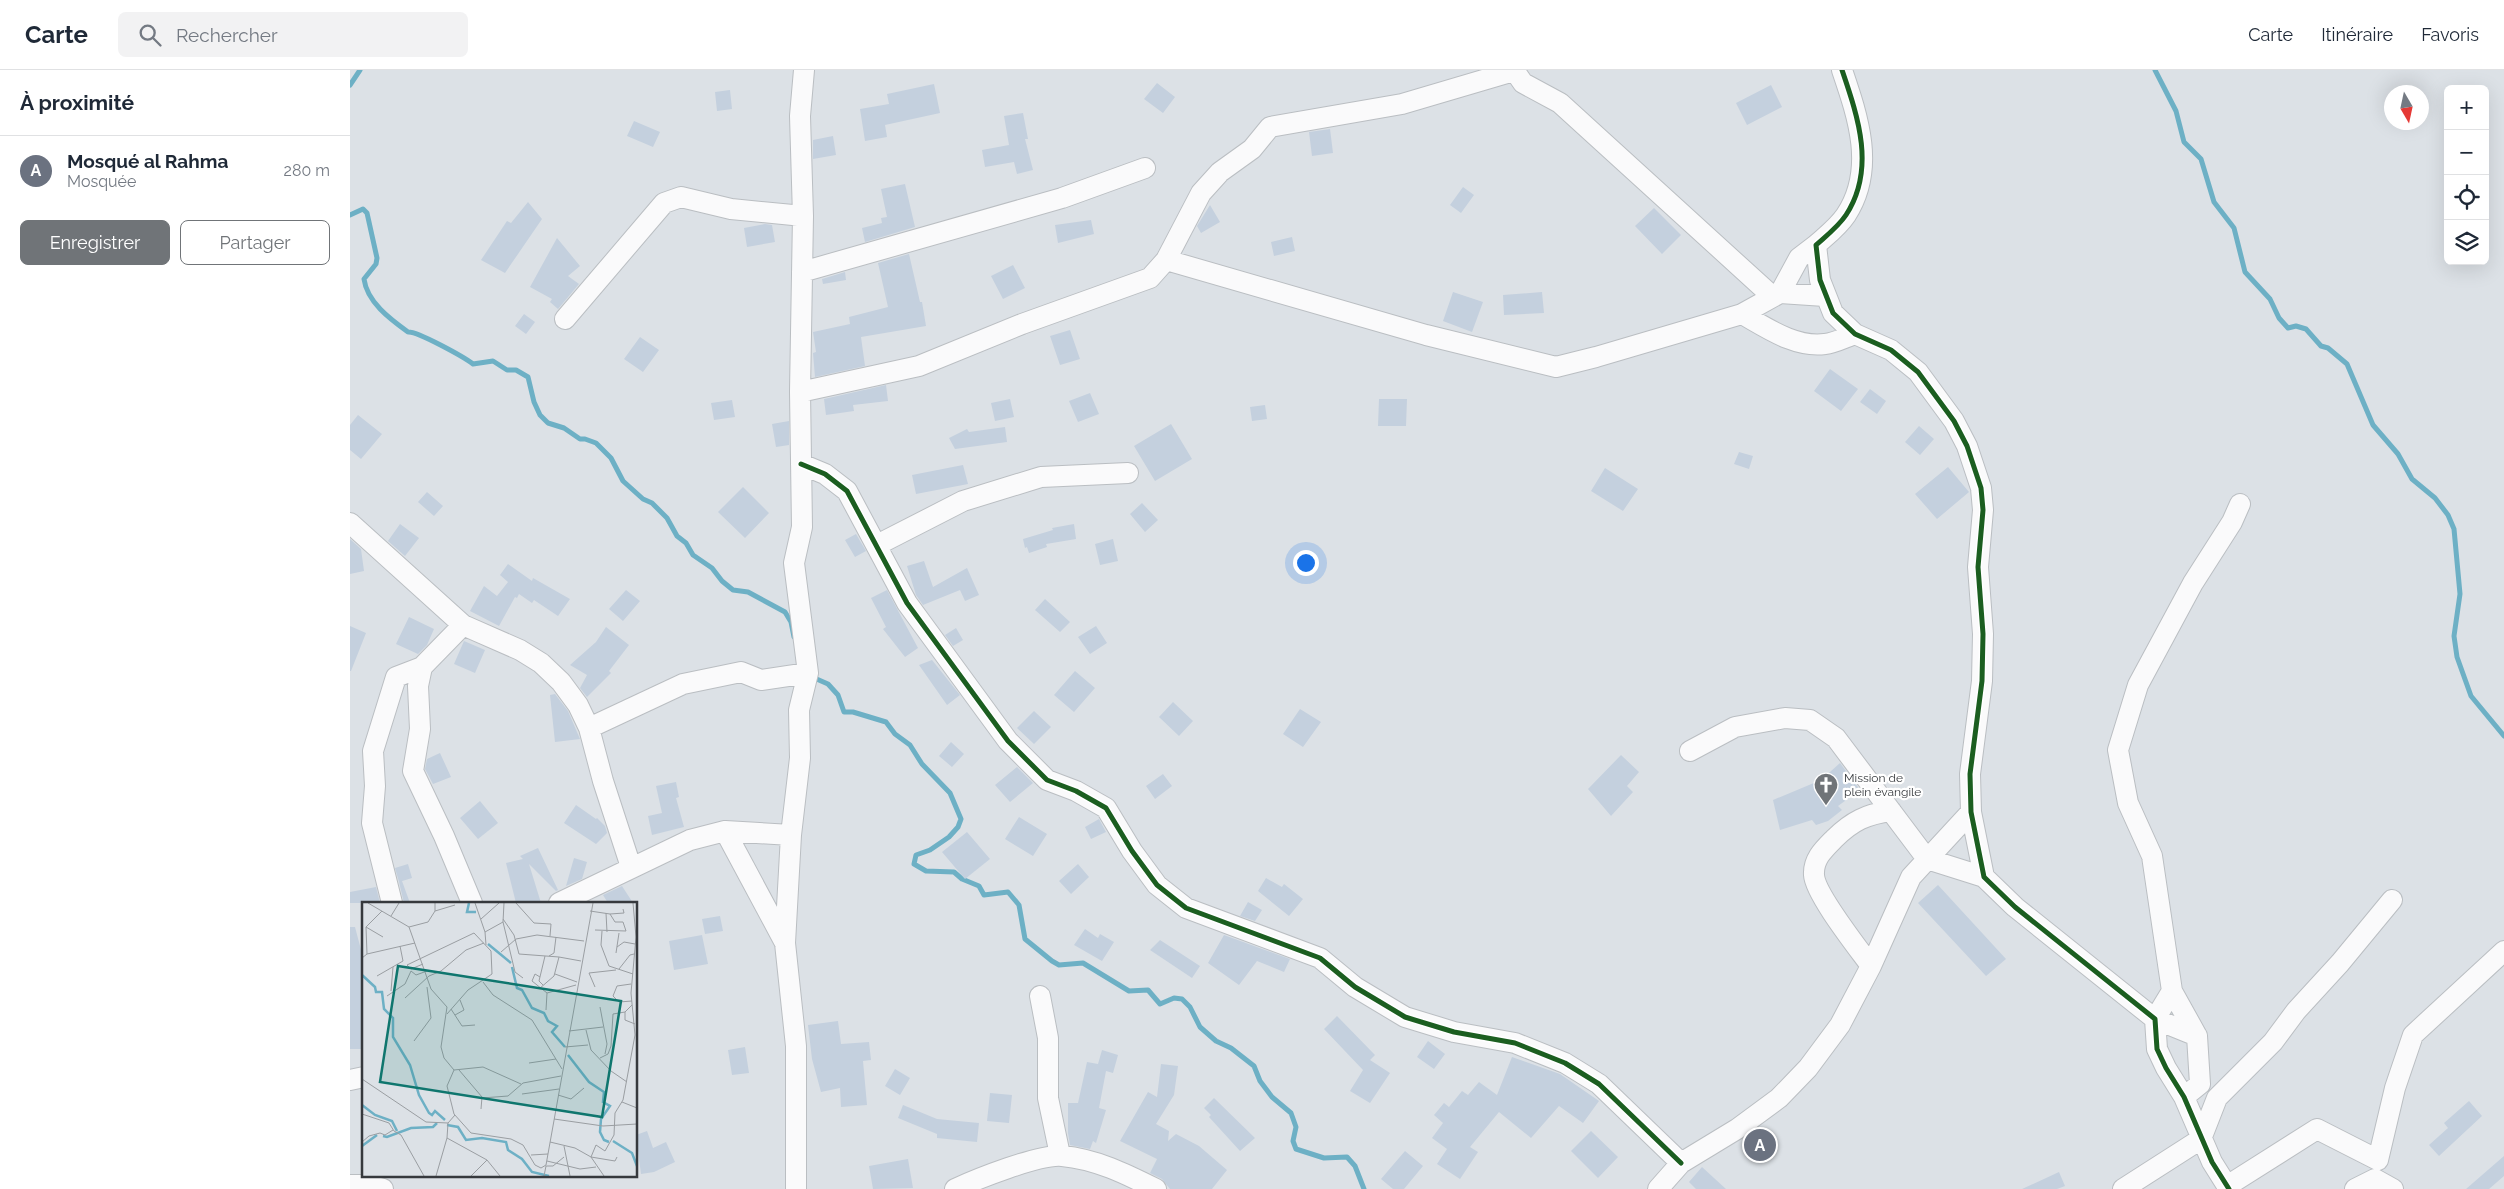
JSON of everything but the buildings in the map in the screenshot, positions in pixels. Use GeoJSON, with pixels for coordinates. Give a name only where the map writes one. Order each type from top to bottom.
{"type":"FeatureCollection","features":[{"type":"Feature","properties":{"kind":"street"},"geometry":{"type":"LineString","coordinates":[[796,1189],[796,1046],[785,943],[791,834],[800,758],[799,710],[808,673],[794,563],[802,527],[800,392],[803,216],[800,116],[804,70]]}},
{"type":"Feature","properties":{"kind":"street"},"geometry":{"type":"LineString","coordinates":[[800,392],[919,366],[1022,324],[1150,278],[1166,260],[1201,193],[1220,172],[1252,149],[1270,127],[1402,104],[1514,70],[1523,83],[1560,102],[1776,295],[1825,296]]}},
{"type":"Feature","properties":{"kind":"street"},"geometry":{"type":"LineString","coordinates":[[1166,260],[1426,335],[1556,367],[1596,357],[1742,314],[1776,295],[1799,258],[1816,245],[1846,216],[1854,198],[1859,179],[1862,145],[1861,129],[1842,70]]}},
{"type":"Feature","properties":{"kind":"street"},"geometry":{"type":"LineString","coordinates":[[802,272],[1062,198],[1145,168]]}},
{"type":"Feature","properties":{"kind":"street"},"geometry":{"type":"LineString","coordinates":[[565,319],[664,203],[672,198],[682,197],[731,209],[803,216]]}},
{"type":"Feature","properties":{"kind":"street"},"geometry":{"type":"LineString","coordinates":[[1816,245],[1815,258],[1825,296],[1833,312],[1855,334],[1891,350],[1918,372],[1954,420],[1966,446],[1981,488],[1983,510],[1978,567],[1984,634],[1982,681],[1970,774],[1971,812],[1984,878]]}},
{"type":"Feature","properties":{"kind":"street"},"geometry":{"type":"LineString","coordinates":[[1742,314],[1779,334],[1809,345],[1827,344],[1855,334]]}},
{"type":"Feature","properties":{"kind":"street"},"geometry":{"type":"LineString","coordinates":[[801,464],[825,474],[847,491],[907,602],[1008,741],[1047,780],[1076,790],[1106,808],[1132,851],[1157,885],[1186,908],[1320,958],[1354,987],[1405,1017],[1454,1032],[1515,1043],[1565,1063],[1599,1084],[1681,1164]]}},
{"type":"Feature","properties":{"kind":"street"},"geometry":{"type":"LineString","coordinates":[[876,545],[963,501],[1040,477],[1128,473]]}},
{"type":"Feature","properties":{"kind":"street"},"geometry":{"type":"LineString","coordinates":[[2184,1097],[2200,1084],[2198,1036],[2172,991],[2152,856],[2128,802],[2118,750],[2138,685],[2193,583],[2232,522],[2240,504]]}},
{"type":"Feature","properties":{"kind":"street"},"geometry":{"type":"LineString","coordinates":[[350,523],[463,625],[520,650],[541,663],[561,682],[578,705],[589,728],[603,781],[631,867]]}},
{"type":"Feature","properties":{"kind":"street"},"geometry":{"type":"LineString","coordinates":[[392,902],[372,823],[375,786],[373,751],[396,677],[422,667],[463,625]]}},
{"type":"Feature","properties":{"kind":"street"},"geometry":{"type":"LineString","coordinates":[[422,667],[418,686],[420,729],[413,770],[444,836],[472,902]]}},
{"type":"Feature","properties":{"kind":"street"},"geometry":{"type":"LineString","coordinates":[[589,728],[683,684],[741,672],[761,680],[808,673]]}},
{"type":"Feature","properties":{"kind":"street"},"geometry":{"type":"LineString","coordinates":[[1690,751],[1735,727],[1785,718],[1810,720],[1836,738],[1928,859],[1984,878],[2030,919],[2155,1019],[2198,1036]]}},
{"type":"Feature","properties":{"kind":"street"},"geometry":{"type":"LineString","coordinates":[[1871,966],[1821,894],[1814,875],[1818,855],[1842,832],[1869,814],[1891,811]]}},
{"type":"Feature","properties":{"kind":"street"},"geometry":{"type":"LineString","coordinates":[[1658,1189],[1681,1164],[1737,1129],[1779,1098],[1808,1068],[1840,1025],[1871,966],[1911,877],[1971,812]]}},
{"type":"Feature","properties":{"kind":"street"},"geometry":{"type":"LineString","coordinates":[[561,902],[690,840],[725,831],[791,834]]}},
{"type":"Feature","properties":{"kind":"street"},"geometry":{"type":"LineString","coordinates":[[725,831],[785,943]]}},
{"type":"Feature","properties":{"kind":"street"},"geometry":{"type":"LineString","coordinates":[[2123,1189],[2201,1139],[2217,1098],[2273,1042],[2296,1011],[2340,963],[2392,900]]}},
{"type":"Feature","properties":{"kind":"street"},"geometry":{"type":"LineString","coordinates":[[2172,991],[2155,1019],[2157,1049],[2184,1097],[2201,1139],[2228,1188],[2317,1129],[2378,1160],[2395,1088],[2413,1035],[2504,951]]}},
{"type":"Feature","properties":{"kind":"street"},"geometry":{"type":"LineString","coordinates":[[1040,996],[1048,1038],[1048,1098],[1060,1155]]}},
{"type":"Feature","properties":{"kind":"street"},"geometry":{"type":"LineString","coordinates":[[955,1189],[984,1176],[1060,1155],[1106,1166],[1146,1187]]}},
{"type":"Feature","properties":{"kind":"street"},"geometry":{"type":"LineString","coordinates":[[2355,1189],[2375,1178],[2393,1189]]}},
{"type":"Feature","properties":{"kind":"street"},"geometry":{"type":"LineString","coordinates":[[350,1185],[368,1184],[383,1189]]}},
{"type":"Feature","properties":{"kind":"waterway"},"geometry":{"type":"LineString","coordinates":[[350,85],[360,70]]}},
{"type":"Feature","properties":{"kind":"waterway"},"geometry":{"type":"LineString","coordinates":[[2155,70],[2176,111],[2184,142],[2201,159],[2214,202],[2234,228],[2245,272],[2270,299],[2279,318],[2288,328],[2296,326],[2306,329],[2321,346],[2328,348],[2347,364],[2373,425],[2398,454],[2412,479],[2435,498],[2448,515],[2454,529],[2460,594],[2454,636],[2457,657],[2471,696],[2504,736]]}},
{"type":"Feature","properties":{"kind":"waterway"},"geometry":{"type":"LineString","coordinates":[[350,215],[363,209],[367,213],[377,258],[376,264],[364,279],[374,302],[387,316],[408,332],[430,340],[473,364],[493,361],[507,370],[516,370],[528,377],[534,402],[540,415],[548,423],[564,428],[580,439],[596,443],[611,458],[623,481],[643,499],[652,503],[667,518],[677,536],[686,543],[693,555],[712,568],[722,581],[733,590],[748,592],[785,612],[791,622],[794,637]]}},
{"type":"Feature","properties":{"kind":"waterway"},"geometry":{"type":"LineString","coordinates":[[812,677],[828,684],[838,695],[844,712],[853,712],[886,722],[895,734],[910,745],[922,764],[950,793],[961,819],[958,827],[949,837],[930,850],[916,855],[914,864],[926,871],[954,872],[962,879],[979,886],[984,895],[1008,892],[1019,905],[1025,939],[1059,965],[1083,963],[1129,991],[1148,990],[1160,1004],[1174,998],[1182,999],[1190,1007],[1200,1027],[1216,1041],[1231,1048],[1254,1066],[1260,1081],[1272,1097],[1291,1113],[1296,1127],[1293,1141],[1296,1149],[1324,1158],[1347,1157],[1355,1166],[1364,1189]]}},
{"type":"Feature","properties":{"kind":"cycle path"},"geometry":{"type":"LineString","coordinates":[[1842,70],[1858,124],[1862,161],[1860,180],[1855,197],[1846,215],[1816,245],[1820,280],[1833,313],[1855,334],[1891,350],[1918,372],[1954,421],[1967,446],[1981,488],[1983,510],[1978,567],[1983,634],[1982,681],[1970,774],[1971,812],[1984,877],[2015,907],[2155,1019],[2157,1049],[2184,1097],[2212,1162],[2229,1189]]}},
{"type":"Feature","properties":{"kind":"cycle path"},"geometry":{"type":"LineString","coordinates":[[801,464],[825,474],[847,491],[907,603],[1008,741],[1047,780],[1076,791],[1106,808],[1132,851],[1157,885],[1186,908],[1320,958],[1355,987],[1405,1017],[1454,1032],[1515,1043],[1565,1063],[1599,1084],[1681,1163]]}},
{"type":"Feature","properties":{"kind":"place","name":"Mission de plein évangile"},"geometry":{"type":"Point","coordinates":[1826,806]}},
{"type":"Feature","properties":{"kind":"place","name":"Mosqué al Rahma"},"geometry":{"type":"Point","coordinates":[1760,1145]}}]}
